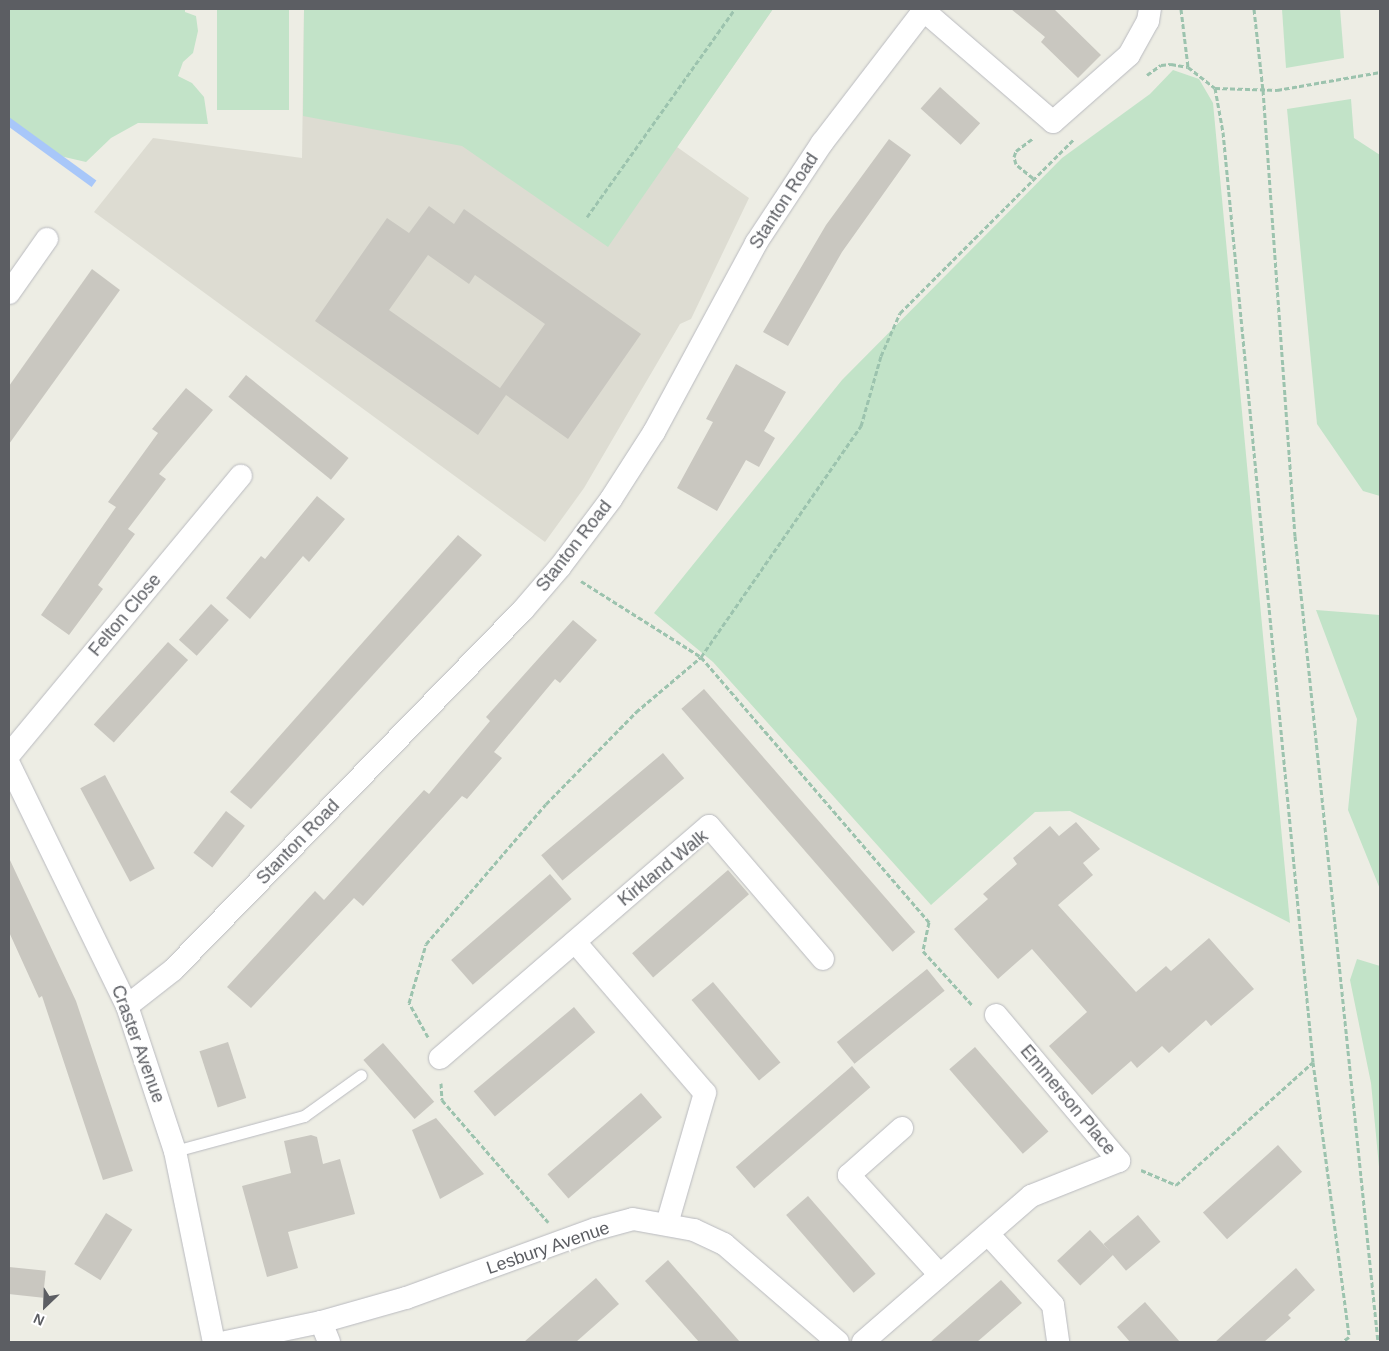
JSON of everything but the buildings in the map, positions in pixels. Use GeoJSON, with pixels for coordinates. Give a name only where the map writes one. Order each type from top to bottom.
{"type":"FeatureCollection","features":[{"type":"Feature","properties":{"kind":"street"},"geometry":{"type":"LineString","coordinates":[[923,9],[1053,122],[1129,55],[1148,21],[1150,9]]}},
{"type":"Feature","properties":{"kind":"street","name":"Stanton Road"},"geometry":{"type":"LineString","coordinates":[[127,1006],[173,970],[523,610],[560,567],[611,499],[654,432],[756,243],[822,143],[923,9]]}},
{"type":"Feature","properties":{"kind":"street"},"geometry":{"type":"LineString","coordinates":[[9,292],[47,239]]}},
{"type":"Feature","properties":{"kind":"street","name":"Felton Close"},"geometry":{"type":"LineString","coordinates":[[9,755],[241,476]]}},
{"type":"Feature","properties":{"kind":"street","name":"Craster Avenue"},"geometry":{"type":"LineString","coordinates":[[9,764],[127,1006],[174,1151],[214,1342]]}},
{"type":"Feature","properties":{"kind":"street","name":"Kirkland Walk"},"geometry":{"type":"LineString","coordinates":[[440,1058],[709,826],[823,959]]}},
{"type":"Feature","properties":{"kind":"street"},"geometry":{"type":"LineString","coordinates":[[575,942],[705,1093],[666,1224]]}},
{"type":"Feature","properties":{"kind":"street","name":"Emmerson Place"},"geometry":{"type":"LineString","coordinates":[[863,1342],[1031,1196],[1119,1161],[996,1015]]}},
{"type":"Feature","properties":{"kind":"street"},"geometry":{"type":"LineString","coordinates":[[902,1128],[849,1175],[940,1275]]}},
{"type":"Feature","properties":{"kind":"street","name":"Lesbury Avenue"},"geometry":{"type":"LineString","coordinates":[[226,1342],[325,1332],[406,1298],[565,1241],[633,1220],[694,1230],[724,1244],[838,1342]]}},
{"type":"Feature","properties":{"kind":"street"},"geometry":{"type":"LineString","coordinates":[[988,1234],[1053,1305],[1058,1342]]}},
{"type":"Feature","properties":{"kind":"lane"},"geometry":{"type":"LineString","coordinates":[[174,1151],[304,1116],[361,1076]]}},
{"type":"Feature","properties":{"kind":"path"},"geometry":{"type":"LineString","coordinates":[[588,217],[735,9]]}},
{"type":"Feature","properties":{"kind":"path"},"geometry":{"type":"LineString","coordinates":[[1181,9],[1188,67]]}},
{"type":"Feature","properties":{"kind":"path"},"geometry":{"type":"LineString","coordinates":[[1254,9],[1263,90],[1295,536],[1378,1342]]}},
{"type":"Feature","properties":{"kind":"path"},"geometry":{"type":"LineString","coordinates":[[1145,76],[1161,65],[1188,67],[1215,88],[1263,90],[1313,86],[1380,72]]}},
{"type":"Feature","properties":{"kind":"path"},"geometry":{"type":"LineString","coordinates":[[1215,88],[1223,132],[1313,1062],[1349,1338],[1342,1342]]}},
{"type":"Feature","properties":{"kind":"path"},"geometry":{"type":"LineString","coordinates":[[1032,178],[1016,164],[1016,151],[1053,122]]}},
{"type":"Feature","properties":{"kind":"path"},"geometry":{"type":"LineString","coordinates":[[565,1241],[442,1100],[440,1058],[409,1003],[426,944],[546,804],[636,712],[701,657],[861,426],[881,356],[900,313],[1032,178],[1080,134]]}},
{"type":"Feature","properties":{"kind":"path"},"geometry":{"type":"LineString","coordinates":[[560,567],[701,657],[929,922],[923,951],[974,1007],[996,1015]]}},
{"type":"Feature","properties":{"kind":"path"},"geometry":{"type":"LineString","coordinates":[[1119,1161],[1176,1185],[1313,1062]]}},
{"type":"Feature","properties":{"kind":"shaded area"},"geometry":{"type":"Polygon","coordinates":[[[304,9],[773,9],[677,147],[749,198],[691,319],[680,324],[584,488],[545,542],[94,212],[153,138],[302,158],[304,9]]]}},
{"type":"Feature","properties":{"kind":"green space"},"geometry":{"type":"Polygon","coordinates":[[[9,9],[185,9],[185,12],[196,16],[198,31],[193,53],[183,62],[178,76],[192,83],[204,97],[208,124],[138,123],[111,138],[86,162],[60,156],[9,118],[9,9]]]}},
{"type":"Feature","properties":{"kind":"green space"},"geometry":{"type":"Polygon","coordinates":[[[217,9],[289,9],[289,110],[217,110],[217,9]]]}},
{"type":"Feature","properties":{"kind":"green space"},"geometry":{"type":"Polygon","coordinates":[[[304,9],[773,9],[608,247],[462,146],[303,116],[304,9]]]}},
{"type":"Feature","properties":{"kind":"green space"},"geometry":{"type":"Polygon","coordinates":[[[1282,9],[1340,9],[1344,58],[1286,68],[1282,9]]]}},
{"type":"Feature","properties":{"kind":"green space"},"geometry":{"type":"Polygon","coordinates":[[[1173,70],[1199,79],[1213,103],[1290,923],[1070,811],[1035,812],[931,905],[713,662],[654,613],[842,380],[1062,158],[1150,94],[1173,70]]]}},
{"type":"Feature","properties":{"kind":"green space"},"geometry":{"type":"Polygon","coordinates":[[[1351,99],[1354,138],[1380,155],[1380,496],[1363,491],[1317,424],[1287,109],[1351,99]]]}},
{"type":"Feature","properties":{"kind":"green space"},"geometry":{"type":"Polygon","coordinates":[[[1316,610],[1380,615],[1380,889],[1348,810],[1357,719],[1316,610]]]}},
{"type":"Feature","properties":{"kind":"green space"},"geometry":{"type":"Polygon","coordinates":[[[1357,959],[1380,966],[1380,1177],[1371,1083],[1350,980],[1357,959]]]}},
{"type":"Feature","properties":{"kind":"water"},"geometry":{"type":"Polygon","coordinates":[[[9,117],[96,180],[92,187],[9,127],[9,117]]]}}]}
